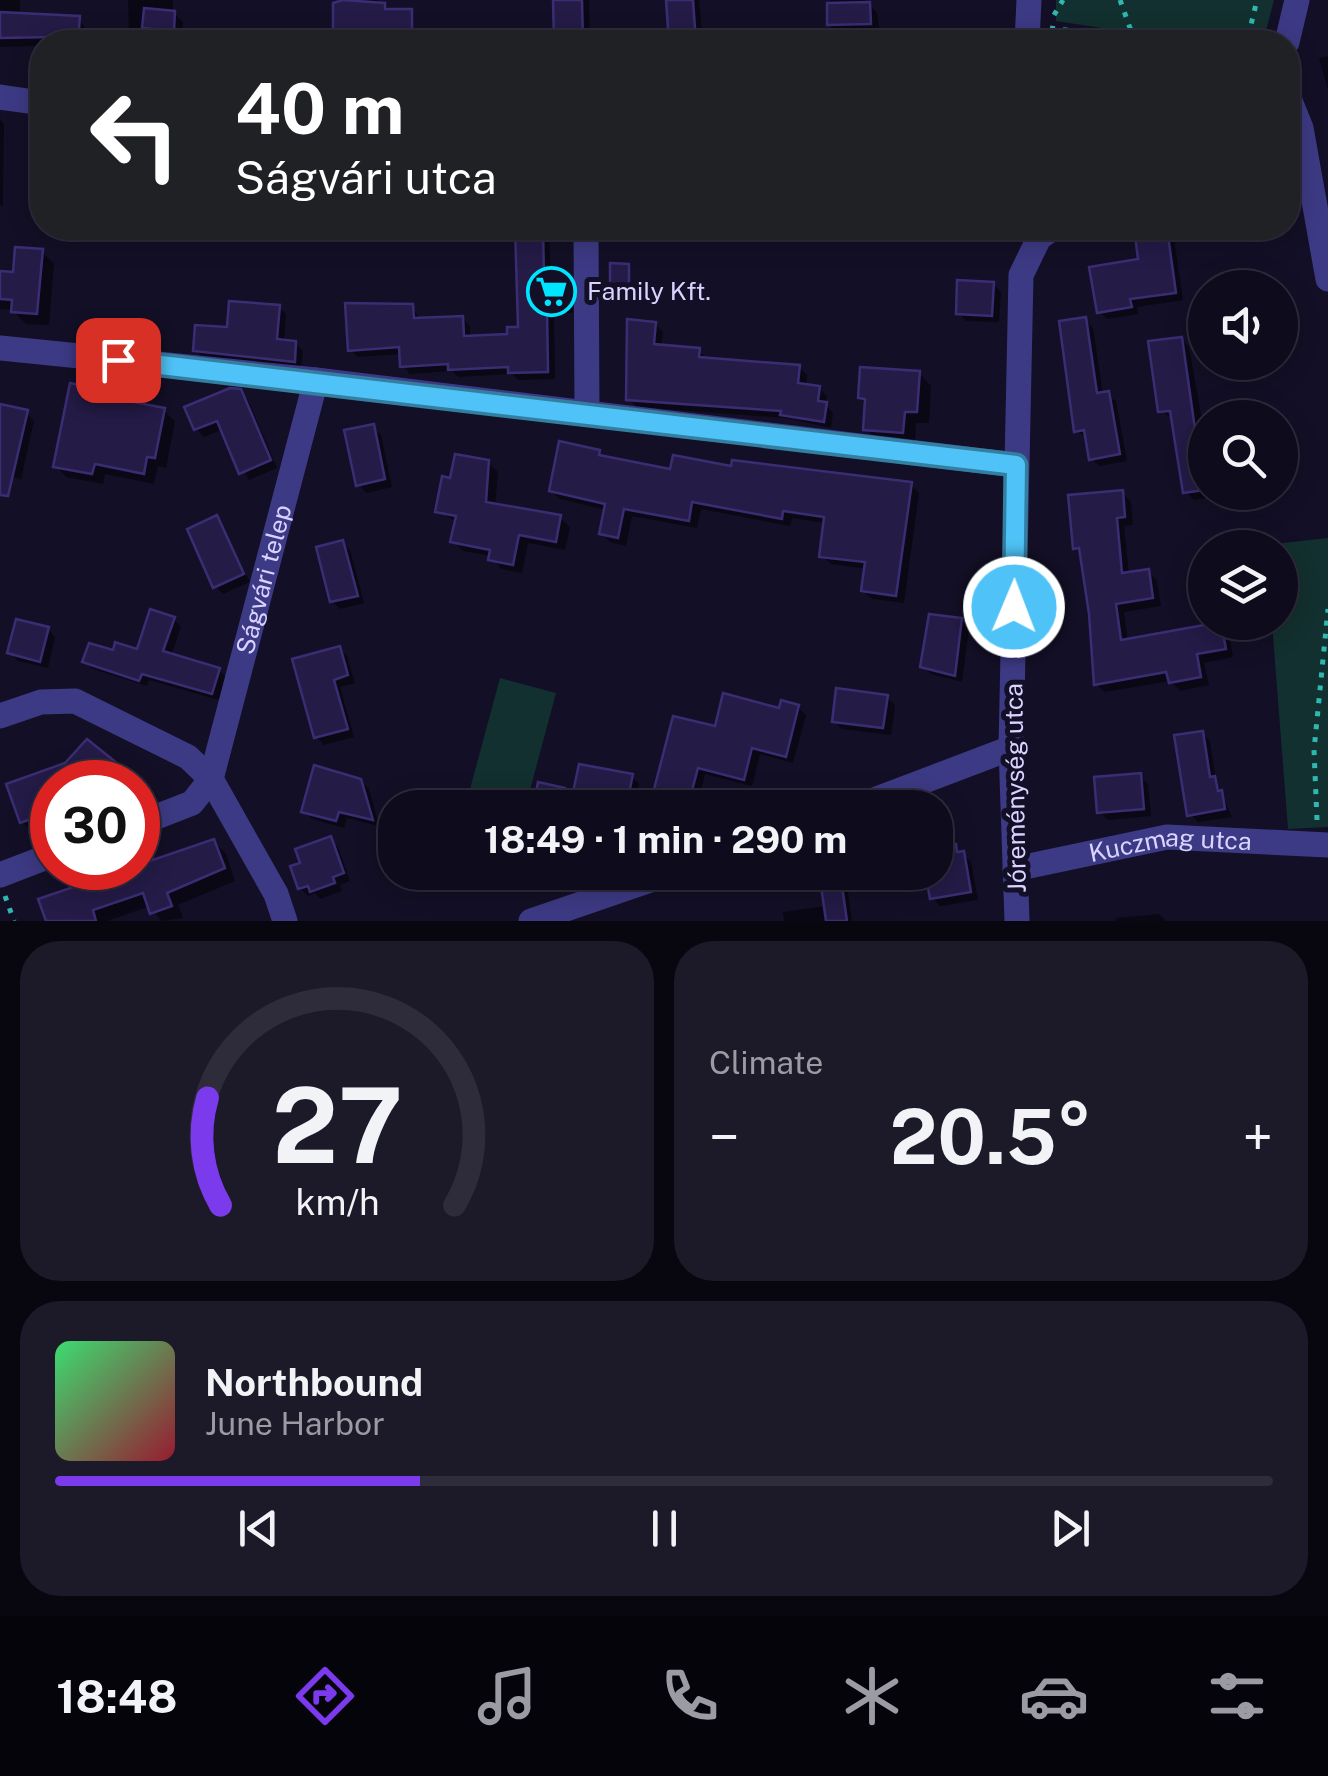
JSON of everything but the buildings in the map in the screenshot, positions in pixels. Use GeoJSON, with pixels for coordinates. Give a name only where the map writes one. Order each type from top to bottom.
{"type":"FeatureCollection","features":[{"type":"Feature","properties":{"kind":"street"},"geometry":{"type":"LineString","coordinates":[[1030,0],[1036,30]]}},
{"type":"Feature","properties":{"kind":"street"},"geometry":{"type":"LineString","coordinates":[[1290,30],[1296,0]]}},
{"type":"Feature","properties":{"kind":"street"},"geometry":{"type":"LineString","coordinates":[[0,97],[30,101]]}},
{"type":"Feature","properties":{"kind":"street"},"geometry":{"type":"LineString","coordinates":[[1300,126],[1328,280]]}},
{"type":"Feature","properties":{"kind":"street"},"geometry":{"type":"LineString","coordinates":[[586,240],[587,413]]}},
{"type":"Feature","properties":{"kind":"street","name":"Jóreménység utca"},"geometry":{"type":"LineString","coordinates":[[1017,921],[1012,748],[1022,275],[1039,240]]}},
{"type":"Feature","properties":{"kind":"street"},"geometry":{"type":"LineString","coordinates":[[0,348],[316,380],[1016,465]]}},
{"type":"Feature","properties":{"kind":"street","name":"Ságvári telep"},"geometry":{"type":"LineString","coordinates":[[211,779],[316,380]]}},
{"type":"Feature","properties":{"kind":"street"},"geometry":{"type":"LineString","coordinates":[[0,716],[58,699],[91,706],[188,757],[211,779],[276,894],[285,921]]}},
{"type":"Feature","properties":{"kind":"street"},"geometry":{"type":"LineString","coordinates":[[901,790],[1012,748]]}},
{"type":"Feature","properties":{"kind":"street"},"geometry":{"type":"LineString","coordinates":[[160,815],[192,803],[211,779]]}},
{"type":"Feature","properties":{"kind":"street","name":"Kuczmag utca"},"geometry":{"type":"LineString","coordinates":[[1015,869],[1167,837],[1323,845]]}},
{"type":"Feature","properties":{"kind":"street"},"geometry":{"type":"LineString","coordinates":[[0,878],[30,865]]}},
{"type":"Feature","properties":{"kind":"street"},"geometry":{"type":"LineString","coordinates":[[532,921],[622,890]]}},
{"type":"Feature","properties":{"kind":"path"},"geometry":{"type":"LineString","coordinates":[[1120,0],[1131,30]]}},
{"type":"Feature","properties":{"kind":"path"},"geometry":{"type":"LineString","coordinates":[[1247,30],[1257,0]]}},
{"type":"Feature","properties":{"kind":"path"},"geometry":{"type":"LineString","coordinates":[[1323,845],[1316,804],[1314,750],[1328,609]]}},
{"type":"Feature","properties":{"kind":"path"},"geometry":{"type":"LineString","coordinates":[[1316,804],[1328,804]]}},
{"type":"Feature","properties":{"kind":"path"},"geometry":{"type":"LineString","coordinates":[[0,878],[14,921]]}},
{"type":"Feature","properties":{"kind":"green space"},"geometry":{"type":"Polygon","coordinates":[[[1056,0],[1274,0],[1266,30],[1108,30],[1056,21],[1056,0]]]}},
{"type":"Feature","properties":{"kind":"green space"},"geometry":{"type":"Polygon","coordinates":[[[1328,538],[1328,827],[1288,829],[1273,640],[1298,640],[1298,541],[1328,538]]]}},
{"type":"Feature","properties":{"kind":"green space"},"geometry":{"type":"Polygon","coordinates":[[[500,678],[556,693],[530,790],[470,789],[500,678]]]}},
{"type":"Feature","properties":{"kind":"place","name":"Family Kft."},"geometry":{"type":"Point","coordinates":[552,291]}},
{"type":"Feature","properties":{"kind":"route"},"geometry":{"type":"LineString","coordinates":[[118,360],[316,380],[1016,465],[1014,607]]}}]}
